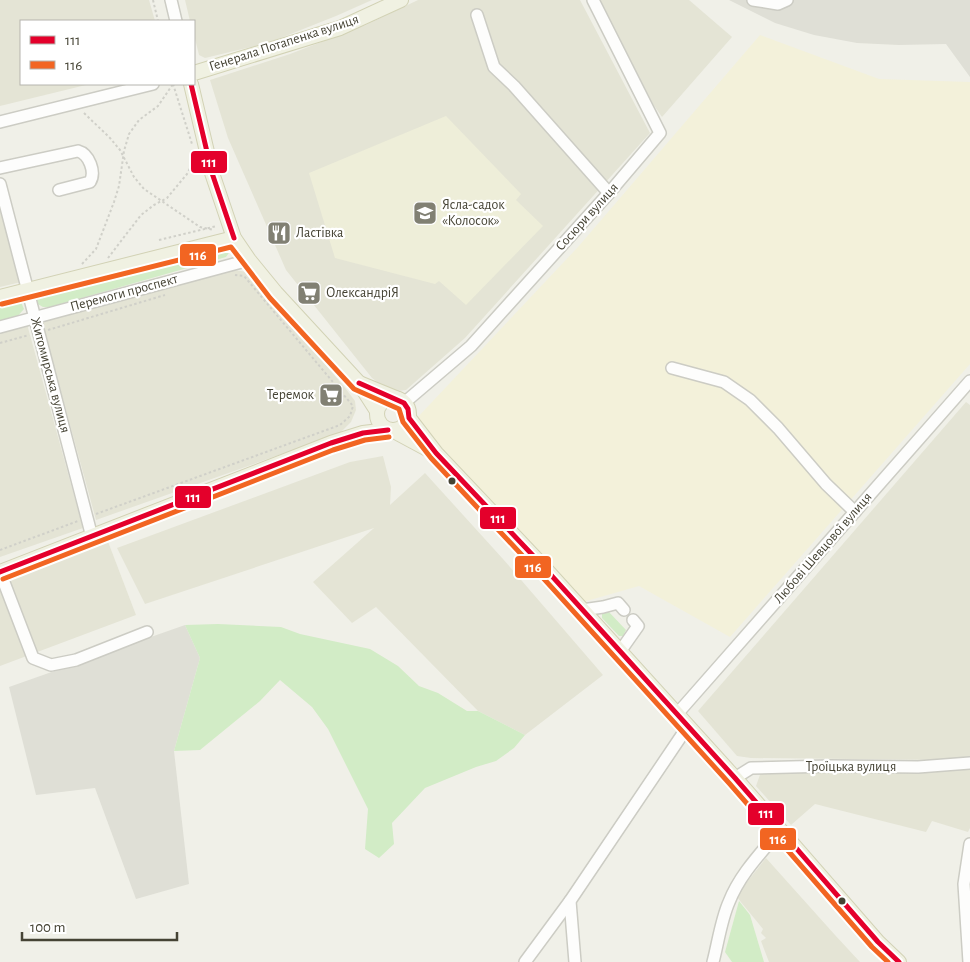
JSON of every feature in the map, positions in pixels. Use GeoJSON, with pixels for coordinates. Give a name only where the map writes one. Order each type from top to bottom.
{"type":"FeatureCollection","features":[{"type":"Feature","properties":{"kind":"main road","name":"Генерала Потапенка вулиця"},"geometry":{"type":"LineString","coordinates":[[195,73],[340,28],[401,0]]}},
{"type":"Feature","properties":{"kind":"main road"},"geometry":{"type":"LineString","coordinates":[[191,85],[212,173],[234,238],[249,260],[276,292],[359,383],[377,411],[378,420],[390,430],[436,453]]}},
{"type":"Feature","properties":{"kind":"main road","name":"Перемоги проспект"},"geometry":{"type":"LineString","coordinates":[[0,297],[234,238]]}},
{"type":"Feature","properties":{"kind":"main road"},"geometry":{"type":"LineString","coordinates":[[359,383],[401,401],[408,409],[409,418],[436,453],[688,726],[878,942],[899,962]]}},
{"type":"Feature","properties":{"kind":"main road"},"geometry":{"type":"LineString","coordinates":[[377,411],[386,400],[394,398],[401,401]]}},
{"type":"Feature","properties":{"kind":"main road"},"geometry":{"type":"LineString","coordinates":[[0,572],[331,443],[363,433],[403,427],[409,418]]}},
{"type":"Feature","properties":{"kind":"street"},"geometry":{"type":"LineString","coordinates":[[171,0],[176,20]]}},
{"type":"Feature","properties":{"kind":"street","name":"Сосюри вулиця"},"geometry":{"type":"LineString","coordinates":[[401,401],[471,346],[609,193],[660,133],[593,0]]}},
{"type":"Feature","properties":{"kind":"street"},"geometry":{"type":"LineString","coordinates":[[753,0],[778,4],[787,0]]}},
{"type":"Feature","properties":{"kind":"street"},"geometry":{"type":"LineString","coordinates":[[477,15],[494,67],[514,86],[609,193]]}},
{"type":"Feature","properties":{"kind":"street"},"geometry":{"type":"LineString","coordinates":[[0,122],[149,85]]}},
{"type":"Feature","properties":{"kind":"street"},"geometry":{"type":"LineString","coordinates":[[0,168],[78,150],[82,152],[88,157],[92,174],[90,182],[59,190]]}},
{"type":"Feature","properties":{"kind":"street","name":"Житомирська вулиця"},"geometry":{"type":"LineString","coordinates":[[0,184],[92,537]]}},
{"type":"Feature","properties":{"kind":"street","name":"Перемоги проспект"},"geometry":{"type":"LineString","coordinates":[[0,327],[249,260]]}},
{"type":"Feature","properties":{"kind":"street"},"geometry":{"type":"LineString","coordinates":[[672,368],[724,382],[750,400],[778,428],[826,484],[855,512]]}},
{"type":"Feature","properties":{"kind":"street","name":"Любові Шевцової вулиця"},"geometry":{"type":"LineString","coordinates":[[677,714],[855,512],[966,394],[970,381]]}},
{"type":"Feature","properties":{"kind":"street"},"geometry":{"type":"LineString","coordinates":[[0,572],[33,658],[51,664],[76,660],[146,632]]}},
{"type":"Feature","properties":{"kind":"street"},"geometry":{"type":"LineString","coordinates":[[582,610],[618,603],[624,610]]}},
{"type":"Feature","properties":{"kind":"street"},"geometry":{"type":"LineString","coordinates":[[620,652],[638,626],[633,620]]}},
{"type":"Feature","properties":{"kind":"street"},"geometry":{"type":"LineString","coordinates":[[525,962],[570,901],[688,726]]}},
{"type":"Feature","properties":{"kind":"street","name":"Троїцька вулиця"},"geometry":{"type":"LineString","coordinates":[[735,778],[751,768],[830,766],[918,767],[970,763]]}},
{"type":"Feature","properties":{"kind":"street"},"geometry":{"type":"LineString","coordinates":[[713,962],[728,904],[737,884],[749,865],[780,830]]}},
{"type":"Feature","properties":{"kind":"street"},"geometry":{"type":"LineString","coordinates":[[969,962],[964,884],[970,844]]}},
{"type":"Feature","properties":{"kind":"street"},"geometry":{"type":"LineString","coordinates":[[570,901],[575,962]]}},
{"type":"Feature","properties":{"kind":"path"},"geometry":{"type":"LineString","coordinates":[[153,0],[158,20]]}},
{"type":"Feature","properties":{"kind":"path"},"geometry":{"type":"LineString","coordinates":[[79,267],[96,249],[119,186],[129,134],[140,120],[158,106],[172,85]]}},
{"type":"Feature","properties":{"kind":"path"},"geometry":{"type":"LineString","coordinates":[[75,104],[110,138],[124,156],[134,178],[144,189],[200,227],[218,230]]}},
{"type":"Feature","properties":{"kind":"path"},"geometry":{"type":"LineString","coordinates":[[101,272],[116,246],[141,215],[167,198],[187,174],[196,157]]}},
{"type":"Feature","properties":{"kind":"path"},"geometry":{"type":"LineString","coordinates":[[158,240],[217,226]]}},
{"type":"Feature","properties":{"kind":"path"},"geometry":{"type":"LineString","coordinates":[[0,550],[340,425],[350,416],[353,406],[244,276],[232,275]]}},
{"type":"Feature","properties":{"kind":"path"},"geometry":{"type":"LineString","coordinates":[[0,343],[168,294]]}},
{"type":"Feature","properties":{"kind":"shaded area"},"geometry":{"type":"Polygon","coordinates":[[[0,0],[149,0],[155,20],[20,20],[20,85],[86,85],[0,106],[0,0]]]}},
{"type":"Feature","properties":{"kind":"shaded area"},"geometry":{"type":"Polygon","coordinates":[[[185,0],[372,0],[268,43],[205,58],[199,55],[195,39],[195,20],[190,20],[185,0]]]}},
{"type":"Feature","properties":{"kind":"shaded area"},"geometry":{"type":"Polygon","coordinates":[[[418,0],[580,0],[650,133],[465,338],[406,390],[390,392],[372,378],[286,270],[228,138],[210,80],[290,54],[366,25],[418,0]]]}},
{"type":"Feature","properties":{"kind":"shaded area"},"geometry":{"type":"Polygon","coordinates":[[[600,0],[689,0],[732,37],[662,117],[653,104],[600,0]]]}},
{"type":"Feature","properties":{"kind":"shaded area"},"geometry":{"type":"Polygon","coordinates":[[[729,0],[970,0],[970,77],[946,44],[899,45],[857,43],[814,35],[775,23],[729,0]]]}},
{"type":"Feature","properties":{"kind":"shaded area"},"geometry":{"type":"Polygon","coordinates":[[[760,35],[879,79],[970,82],[970,364],[730,637],[639,586],[583,602],[416,419],[578,247],[760,35]]]}},
{"type":"Feature","properties":{"kind":"shaded area","name":"Ясла-садок «Колосок»"},"geometry":{"type":"Polygon","coordinates":[[[446,116],[521,194],[516,200],[543,226],[466,305],[439,281],[435,284],[335,258],[309,173],[446,116]]]}},
{"type":"Feature","properties":{"kind":"shaded area"},"geometry":{"type":"Polygon","coordinates":[[[0,208],[21,282],[0,287],[0,208]]]}},
{"type":"Feature","properties":{"kind":"shaded area"},"geometry":{"type":"Polygon","coordinates":[[[233,270],[248,272],[346,389],[355,401],[356,410],[351,422],[340,433],[96,520],[42,322],[233,270]]]}},
{"type":"Feature","properties":{"kind":"shaded area"},"geometry":{"type":"Polygon","coordinates":[[[27,324],[83,528],[0,557],[0,332],[27,324]]]}},
{"type":"Feature","properties":{"kind":"shaded area"},"geometry":{"type":"Polygon","coordinates":[[[966,402],[970,405],[970,757],[941,760],[751,758],[737,756],[698,711],[966,402]]]}},
{"type":"Feature","properties":{"kind":"shaded area"},"geometry":{"type":"Polygon","coordinates":[[[383,456],[391,487],[390,505],[425,473],[503,559],[603,675],[525,735],[478,711],[376,607],[352,623],[313,582],[374,528],[145,604],[117,548],[350,462],[383,456]]]}},
{"type":"Feature","properties":{"kind":"shaded area"},"geometry":{"type":"Polygon","coordinates":[[[107,539],[136,615],[0,666],[0,581],[107,539]]]}},
{"type":"Feature","properties":{"kind":"shaded area"},"geometry":{"type":"Polygon","coordinates":[[[185,625],[200,658],[174,751],[189,884],[136,899],[95,788],[36,795],[9,687],[185,625]]]}},
{"type":"Feature","properties":{"kind":"shaded area"},"geometry":{"type":"Polygon","coordinates":[[[970,768],[970,828],[968,832],[932,821],[926,832],[815,804],[791,825],[756,786],[761,772],[970,768]]]}},
{"type":"Feature","properties":{"kind":"shaded area"},"geometry":{"type":"Polygon","coordinates":[[[766,858],[860,962],[769,962],[761,941],[766,938],[761,933],[763,929],[736,896],[766,858]]]}},
{"type":"Feature","properties":{"kind":"green space"},"geometry":{"type":"Polygon","coordinates":[[[226,244],[231,250],[226,257],[50,307],[43,307],[36,303],[37,295],[226,244]]]}},
{"type":"Feature","properties":{"kind":"green space"},"geometry":{"type":"Polygon","coordinates":[[[9,299],[21,302],[24,309],[16,318],[0,323],[0,301],[9,299]]]}},
{"type":"Feature","properties":{"kind":"green space"},"geometry":{"type":"Polygon","coordinates":[[[608,611],[626,630],[623,636],[619,636],[602,618],[602,613],[608,611]]]}},
{"type":"Feature","properties":{"kind":"green space"},"geometry":{"type":"Polygon","coordinates":[[[218,624],[281,627],[300,634],[370,649],[398,666],[419,686],[438,693],[467,711],[478,711],[525,735],[514,748],[496,761],[476,767],[425,788],[392,823],[394,844],[379,858],[365,849],[368,809],[328,729],[312,707],[280,680],[260,701],[200,750],[174,751],[200,658],[185,625],[218,624]]]}},
{"type":"Feature","properties":{"kind":"green space"},"geometry":{"type":"Polygon","coordinates":[[[739,901],[750,915],[764,962],[732,962],[725,952],[739,901]]]}},
{"type":"Feature","properties":{"kind":"transit line","name":"111"},"geometry":{"type":"LineString","coordinates":[[191,85],[212,173],[234,238]]}},
{"type":"Feature","properties":{"kind":"transit line","name":"116"},"geometry":{"type":"LineString","coordinates":[[2,304],[231,247],[270,298],[354,389],[399,409],[403,422],[431,458],[535,569],[729,783],[872,947],[888,962]]}},
{"type":"Feature","properties":{"kind":"transit line","name":"111"},"geometry":{"type":"LineString","coordinates":[[359,383],[404,403],[408,409],[409,418],[436,453],[541,564],[735,778],[878,942],[899,962]]}},
{"type":"Feature","properties":{"kind":"transit line","name":"111"},"geometry":{"type":"LineString","coordinates":[[0,572],[331,443],[363,433],[388,430]]}},
{"type":"Feature","properties":{"kind":"transit line","name":"116"},"geometry":{"type":"LineString","coordinates":[[3,579],[333,450],[365,440],[389,437]]}},
{"type":"Feature","properties":{"kind":"place","name":"Ясла-садок «Колосок»"},"geometry":{"type":"Point","coordinates":[425,213]}},
{"type":"Feature","properties":{"kind":"place","name":"Ластівка"},"geometry":{"type":"Point","coordinates":[279,233]}},
{"type":"Feature","properties":{"kind":"place","name":"ОлександріЯ"},"geometry":{"type":"Point","coordinates":[309,293]}},
{"type":"Feature","properties":{"kind":"place","name":"Теремок"},"geometry":{"type":"Point","coordinates":[331,395]}}]}
